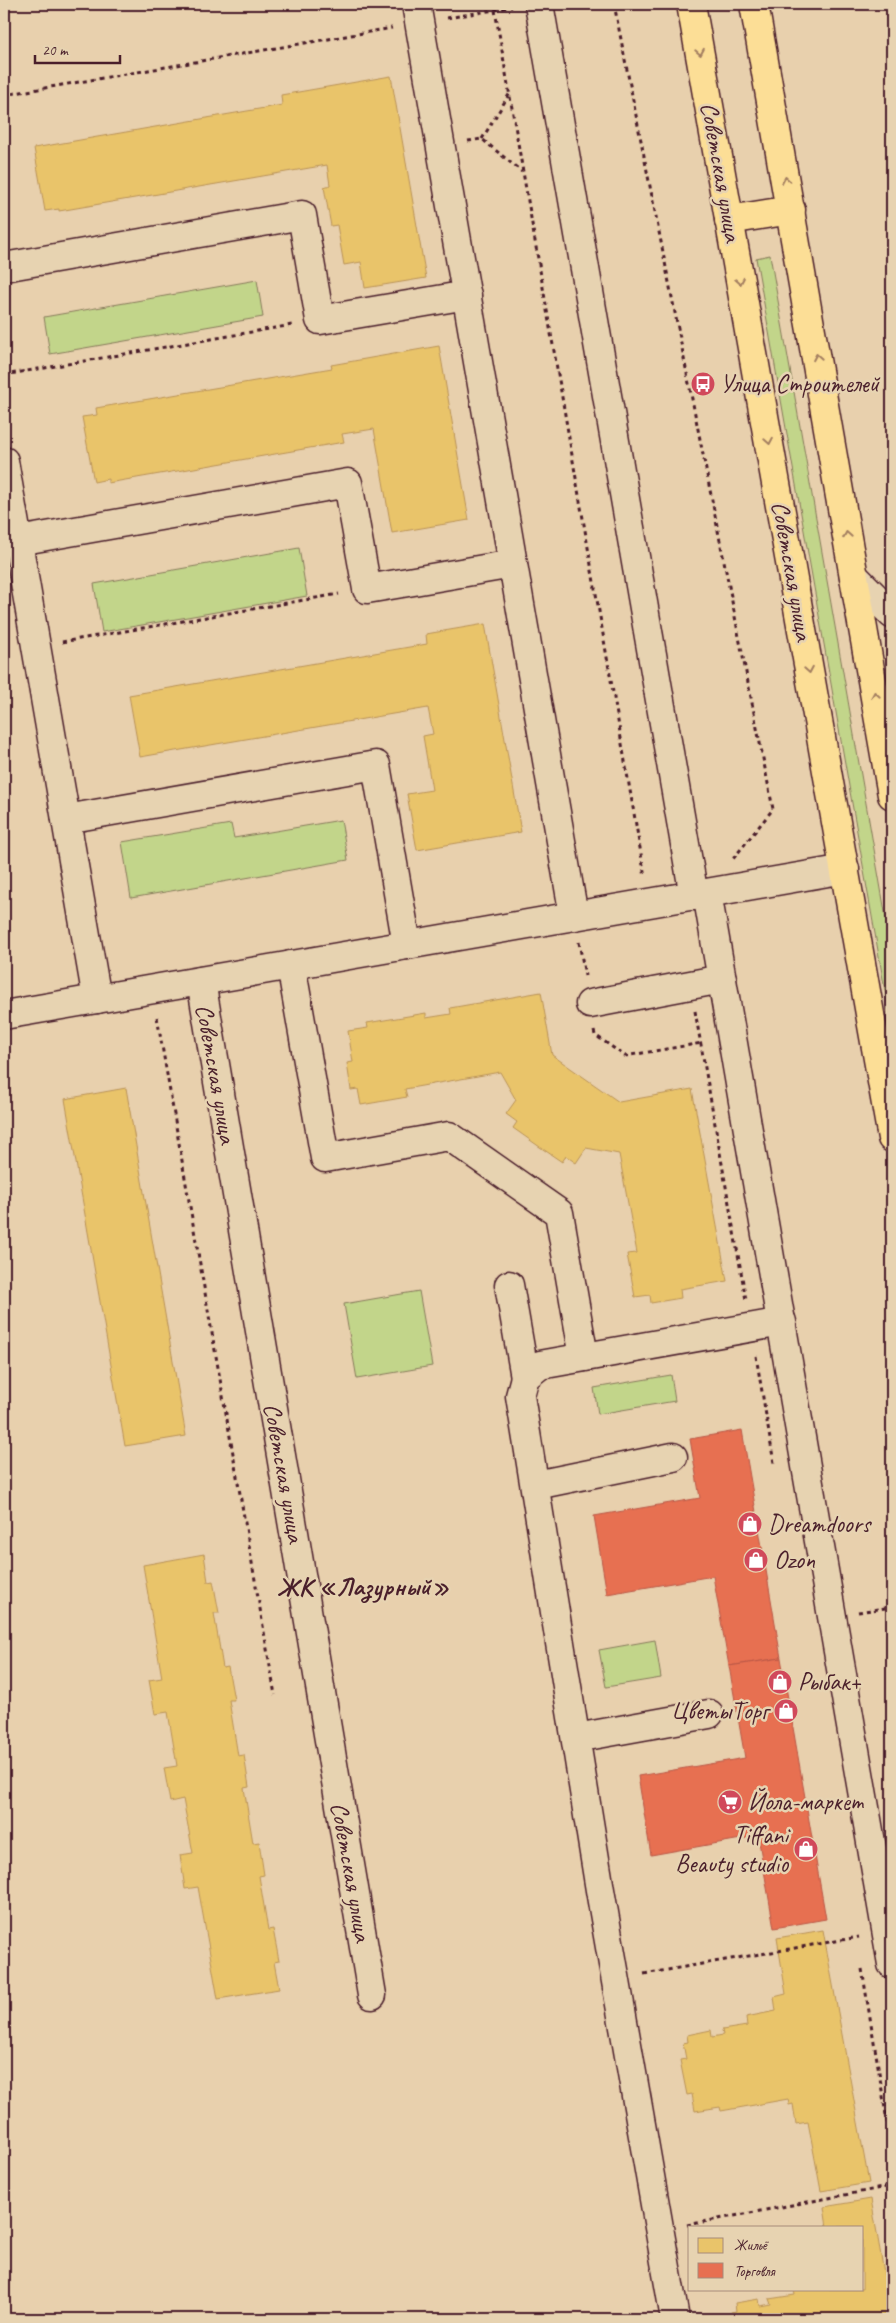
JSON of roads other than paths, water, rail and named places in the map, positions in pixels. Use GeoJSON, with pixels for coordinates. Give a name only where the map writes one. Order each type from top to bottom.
{"type":"FeatureCollection","features":[{"type":"Feature","properties":{"kind":"main road","name":"Советская улица"},"geometry":{"type":"LineString","coordinates":[[691,4],[892,1138]]}},
{"type":"Feature","properties":{"kind":"main road"},"geometry":{"type":"LineString","coordinates":[[754,4],[892,795]]}},
{"type":"Feature","properties":{"kind":"main road"},"geometry":{"type":"LineString","coordinates":[[730,220],[791,210]]}},
{"type":"Feature","properties":{"kind":"street"},"geometry":{"type":"LineString","coordinates":[[526,5],[700,894],[722,979],[892,1964]]}},
{"type":"Feature","properties":{"kind":"street"},"geometry":{"type":"LineString","coordinates":[[418,13],[574,916]]}},
{"type":"Feature","properties":{"kind":"street"},"geometry":{"type":"LineString","coordinates":[[4,266],[302,215],[320,320],[467,295]]}},
{"type":"Feature","properties":{"kind":"street"},"geometry":{"type":"LineString","coordinates":[[4,461],[97,999]]}},
{"type":"Feature","properties":{"kind":"street"},"geometry":{"type":"LineString","coordinates":[[18,541],[348,484],[367,589],[513,564]]}},
{"type":"Feature","properties":{"kind":"street"},"geometry":{"type":"LineString","coordinates":[[854,576],[892,614]]}},
{"type":"Feature","properties":{"kind":"street"},"geometry":{"type":"LineString","coordinates":[[66,819],[376,765],[407,945]]}},
{"type":"Feature","properties":{"kind":"street"},"geometry":{"type":"LineString","coordinates":[[4,1015],[845,870]]}},
{"type":"Feature","properties":{"kind":"street"},"geometry":{"type":"LineString","coordinates":[[291,965],[325,1158],[449,1136],[559,1213],[584,1357]]}},
{"type":"Feature","properties":{"kind":"street"},"geometry":{"type":"LineString","coordinates":[[590,1004],[722,979]]}},
{"type":"Feature","properties":{"kind":"street","name":"Советская улица"},"geometry":{"type":"LineString","coordinates":[[201,981],[372,1995]]}},
{"type":"Feature","properties":{"kind":"street"},"geometry":{"type":"LineString","coordinates":[[509,1285],[525,1377],[520,1396],[615,1978],[675,2319]]}},
{"type":"Feature","properties":{"kind":"street"},"geometry":{"type":"LineString","coordinates":[[525,1377],[540,1365],[782,1322]]}},
{"type":"Feature","properties":{"kind":"street"},"geometry":{"type":"LineString","coordinates":[[536,1485],[673,1457]]}},
{"type":"Feature","properties":{"kind":"street"},"geometry":{"type":"LineString","coordinates":[[576,1738],[709,1714]]}},
{"type":"Feature","properties":{"kind":"place","name":"Улица Строителей"},"geometry":{"type":"Point","coordinates":[703,384]}},
{"type":"Feature","properties":{"kind":"place","name":"Dreamdoors"},"geometry":{"type":"Point","coordinates":[750,1524]}},
{"type":"Feature","properties":{"kind":"place","name":"Ozon"},"geometry":{"type":"Point","coordinates":[756,1560]}},
{"type":"Feature","properties":{"kind":"place","name":"Рыбак+"},"geometry":{"type":"Point","coordinates":[780,1682]}},
{"type":"Feature","properties":{"kind":"place","name":"ЦветыТорг"},"geometry":{"type":"Point","coordinates":[786,1711]}},
{"type":"Feature","properties":{"kind":"place","name":"Йола-маркет"},"geometry":{"type":"Point","coordinates":[730,1802]}},
{"type":"Feature","properties":{"kind":"place","name":"Tiffani Beauty studio"},"geometry":{"type":"Point","coordinates":[806,1849]}},
{"type":"Feature","properties":{"kind":"district","name":"ЖК «Лазурный»"},"geometry":{"type":"Point","coordinates":[363,1586]}}]}
